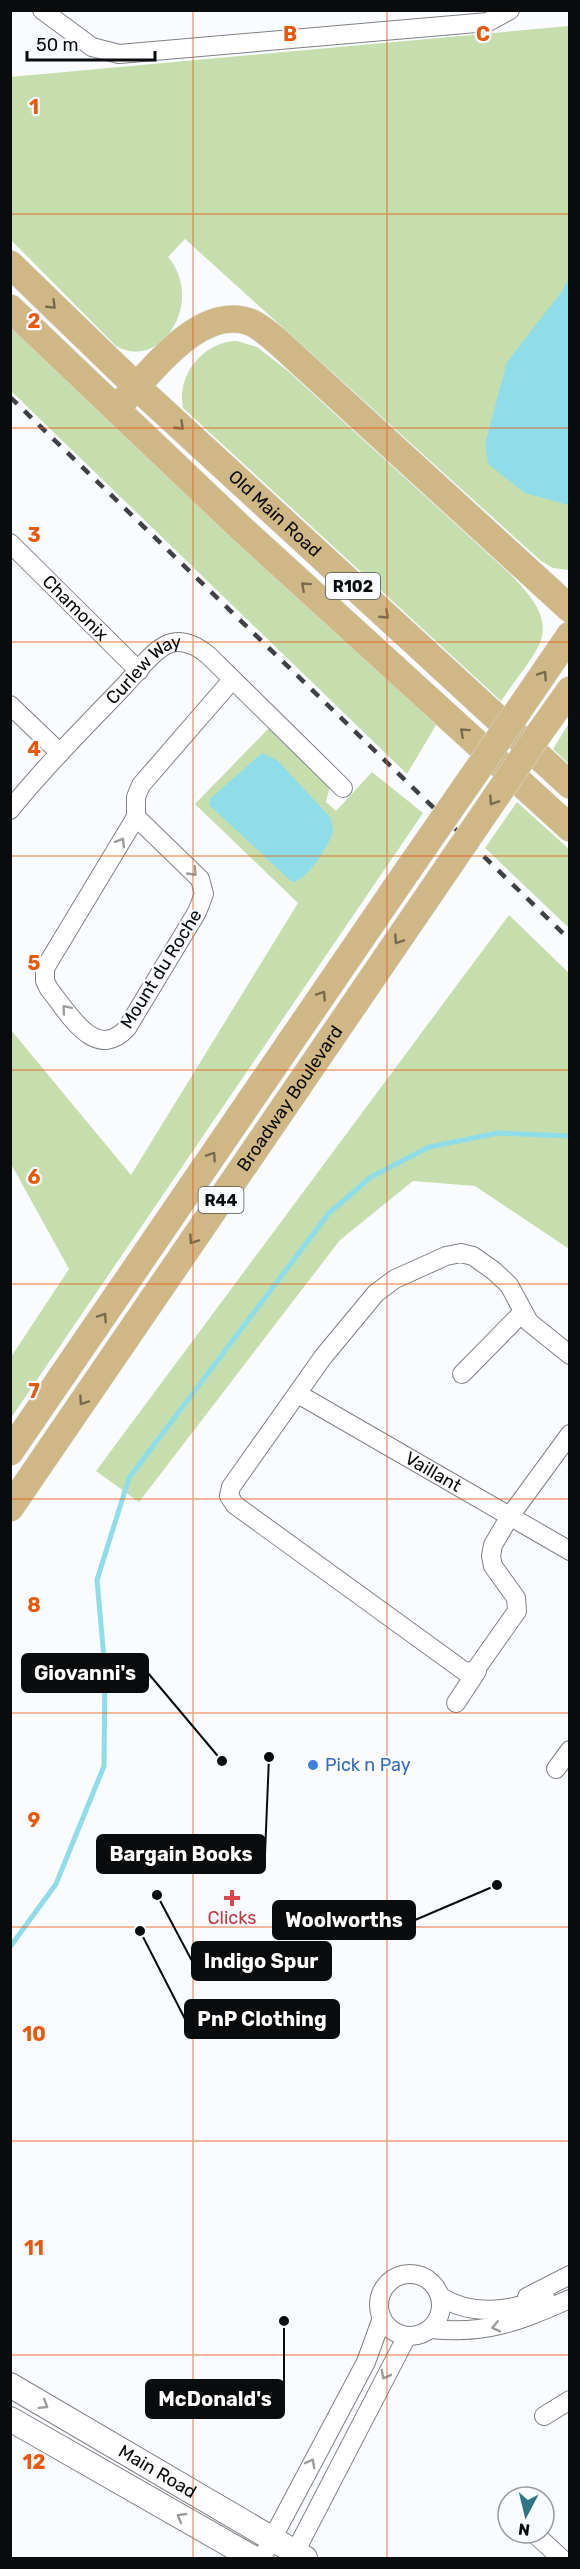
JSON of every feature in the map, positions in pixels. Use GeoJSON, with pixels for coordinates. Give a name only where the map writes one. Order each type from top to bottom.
{"type":"FeatureCollection","features":[{"type":"Feature","properties":{"kind":"main road","name":"Old Main Road"},"geometry":{"type":"LineString","coordinates":[[10,264],[137,387],[570,785]]}},
{"type":"Feature","properties":{"kind":"main road","name":"Old Main Road"},"geometry":{"type":"LineString","coordinates":[[10,308],[114,409],[570,828]]}},
{"type":"Feature","properties":{"kind":"main road"},"geometry":{"type":"LineString","coordinates":[[114,409],[196,330],[222,319],[250,322],[277,340],[570,609]]}},
{"type":"Feature","properties":{"kind":"main road","name":"Broadway Boulevard"},"geometry":{"type":"LineString","coordinates":[[10,1452],[570,635]]}},
{"type":"Feature","properties":{"kind":"main road","name":"Broadway Boulevard"},"geometry":{"type":"LineString","coordinates":[[10,1508],[570,690]]}},
{"type":"Feature","properties":{"kind":"main road","name":"Main Road"},"geometry":{"type":"LineString","coordinates":[[10,2385],[266,2549],[297,2557]]}},
{"type":"Feature","properties":{"kind":"main road","name":"Main Road"},"geometry":{"type":"LineString","coordinates":[[10,2419],[254,2559]]}},
{"type":"Feature","properties":{"kind":"street"},"geometry":{"type":"LineString","coordinates":[[42,10],[92,47],[119,54],[488,22],[510,10]]}},
{"type":"Feature","properties":{"kind":"street","name":"Chamonix"},"geometry":{"type":"LineString","coordinates":[[10,543],[139,671]]}},
{"type":"Feature","properties":{"kind":"street","name":"Curlew Way"},"geometry":{"type":"LineString","coordinates":[[10,810],[60,753],[139,671],[166,645],[180,642],[198,647],[343,788]]}},
{"type":"Feature","properties":{"kind":"street","name":"Mount du Roche"},"geometry":{"type":"LineString","coordinates":[[136,817],[200,879],[204,894],[197,912],[127,1028],[118,1037],[102,1041],[87,1035],[49,989],[45,981],[45,968],[136,817],[136,797],[141,785],[232,680]]}},
{"type":"Feature","properties":{"kind":"street"},"geometry":{"type":"LineString","coordinates":[[10,705],[60,753]]}},
{"type":"Feature","properties":{"kind":"street"},"geometry":{"type":"LineString","coordinates":[[477,1671],[464,1671],[230,1500],[231,1487],[338,1338],[376,1293],[395,1280],[454,1253],[473,1256],[502,1278],[515,1296],[522,1313],[536,1329],[570,1355]]}},
{"type":"Feature","properties":{"kind":"street"},"geometry":{"type":"LineString","coordinates":[[462,1374],[522,1313]]}},
{"type":"Feature","properties":{"kind":"street","name":"Vaillant"},"geometry":{"type":"LineString","coordinates":[[298,1394],[570,1551]]}},
{"type":"Feature","properties":{"kind":"street"},"geometry":{"type":"LineString","coordinates":[[456,1703],[517,1611],[516,1598],[497,1573],[491,1556],[493,1545],[510,1516],[570,1434]]}},
{"type":"Feature","properties":{"kind":"street"},"geometry":{"type":"LineString","coordinates":[[556,1769],[570,1750]]}},
{"type":"Feature","properties":{"kind":"street"},"geometry":{"type":"LineString","coordinates":[[266,2549],[366,2362],[382,2318],[379,2300],[387,2283],[403,2274],[424,2276],[433,2282],[441,2297],[441,2314],[431,2329]]}},
{"type":"Feature","properties":{"kind":"street"},"geometry":{"type":"LineString","coordinates":[[441,2297],[455,2306],[471,2310],[513,2308],[539,2290],[569,2281]]}},
{"type":"Feature","properties":{"kind":"street"},"geometry":{"type":"LineString","coordinates":[[382,2318],[392,2330],[407,2336],[415,2336],[431,2329],[460,2332],[494,2328],[516,2322],[570,2299]]}},
{"type":"Feature","properties":{"kind":"street"},"geometry":{"type":"LineString","coordinates":[[297,2557],[407,2336]]}},
{"type":"Feature","properties":{"kind":"street"},"geometry":{"type":"LineString","coordinates":[[544,2416],[570,2400]]}},
{"type":"Feature","properties":{"kind":"street"},"geometry":{"type":"LineString","coordinates":[[546,2545],[561,2559]]}},
{"type":"Feature","properties":{"kind":"green space"},"geometry":{"type":"Polygon","coordinates":[[[569,26],[569,570],[553,568],[541,561],[185,239],[168,257],[178,275],[182,294],[180,312],[173,328],[162,341],[148,349],[132,351],[116,346],[11,240],[10,77],[569,26]]]}},
{"type":"Feature","properties":{"kind":"green space"},"geometry":{"type":"Polygon","coordinates":[[[10,317],[436,725],[407,774],[11,391],[10,317]]]}},
{"type":"Feature","properties":{"kind":"green space"},"geometry":{"type":"Polygon","coordinates":[[[237,341],[257,347],[288,371],[526,591],[537,608],[542,623],[542,636],[537,650],[501,701],[183,408],[184,384],[195,362],[214,347],[237,341]]]}},
{"type":"Feature","properties":{"kind":"green space"},"geometry":{"type":"Polygon","coordinates":[[[569,723],[569,764],[553,749],[569,723]]]}},
{"type":"Feature","properties":{"kind":"green space"},"geometry":{"type":"Polygon","coordinates":[[[270,727],[330,785],[326,802],[336,811],[372,772],[423,813],[11,1418],[11,1357],[69,1269],[11,1164],[11,1030],[131,1175],[298,903],[195,804],[270,727]]]}},
{"type":"Feature","properties":{"kind":"green space"},"geometry":{"type":"Polygon","coordinates":[[[517,802],[569,849],[569,928],[485,848],[517,802]]]}},
{"type":"Feature","properties":{"kind":"green space"},"geometry":{"type":"Polygon","coordinates":[[[509,915],[569,973],[569,1249],[475,1186],[413,1181],[340,1240],[139,1502],[96,1471],[509,915]]]}},
{"type":"Feature","properties":{"kind":"water"},"geometry":{"type":"Polygon","coordinates":[[[569,277],[569,505],[525,493],[488,464],[485,444],[507,362],[563,290],[569,277]]]}},
{"type":"Feature","properties":{"kind":"water"},"geometry":{"type":"Polygon","coordinates":[[[262,753],[277,760],[330,817],[333,831],[323,853],[297,881],[292,882],[209,805],[210,799],[262,753]]]}},
{"type":"Feature","properties":{"kind":"waterway"},"geometry":{"type":"LineString","coordinates":[[10,1947],[56,1884],[104,1766],[105,1669],[97,1580],[129,1478],[329,1213],[371,1177],[429,1147],[498,1133],[570,1136]]}},
{"type":"Feature","properties":{"kind":"railway"},"geometry":{"type":"LineString","coordinates":[[10,397],[570,940]]}},
{"type":"Feature","properties":{"kind":"place","name":"Bargain Books"},"geometry":{"type":"Point","coordinates":[269,1757]}},
{"type":"Feature","properties":{"kind":"place","name":"Giovanni's"},"geometry":{"type":"Point","coordinates":[222,1761]}},
{"type":"Feature","properties":{"kind":"place","name":"Pick n Pay"},"geometry":{"type":"Point","coordinates":[313,1765]}},
{"type":"Feature","properties":{"kind":"place","name":"Woolworths"},"geometry":{"type":"Point","coordinates":[497,1885]}},
{"type":"Feature","properties":{"kind":"place","name":"Indigo Spur"},"geometry":{"type":"Point","coordinates":[157,1895]}},
{"type":"Feature","properties":{"kind":"place","name":"Clicks"},"geometry":{"type":"Point","coordinates":[232,1898]}},
{"type":"Feature","properties":{"kind":"place","name":"PnP Clothing"},"geometry":{"type":"Point","coordinates":[140,1931]}},
{"type":"Feature","properties":{"kind":"place","name":"McDonald's"},"geometry":{"type":"Point","coordinates":[284,2321]}}]}
